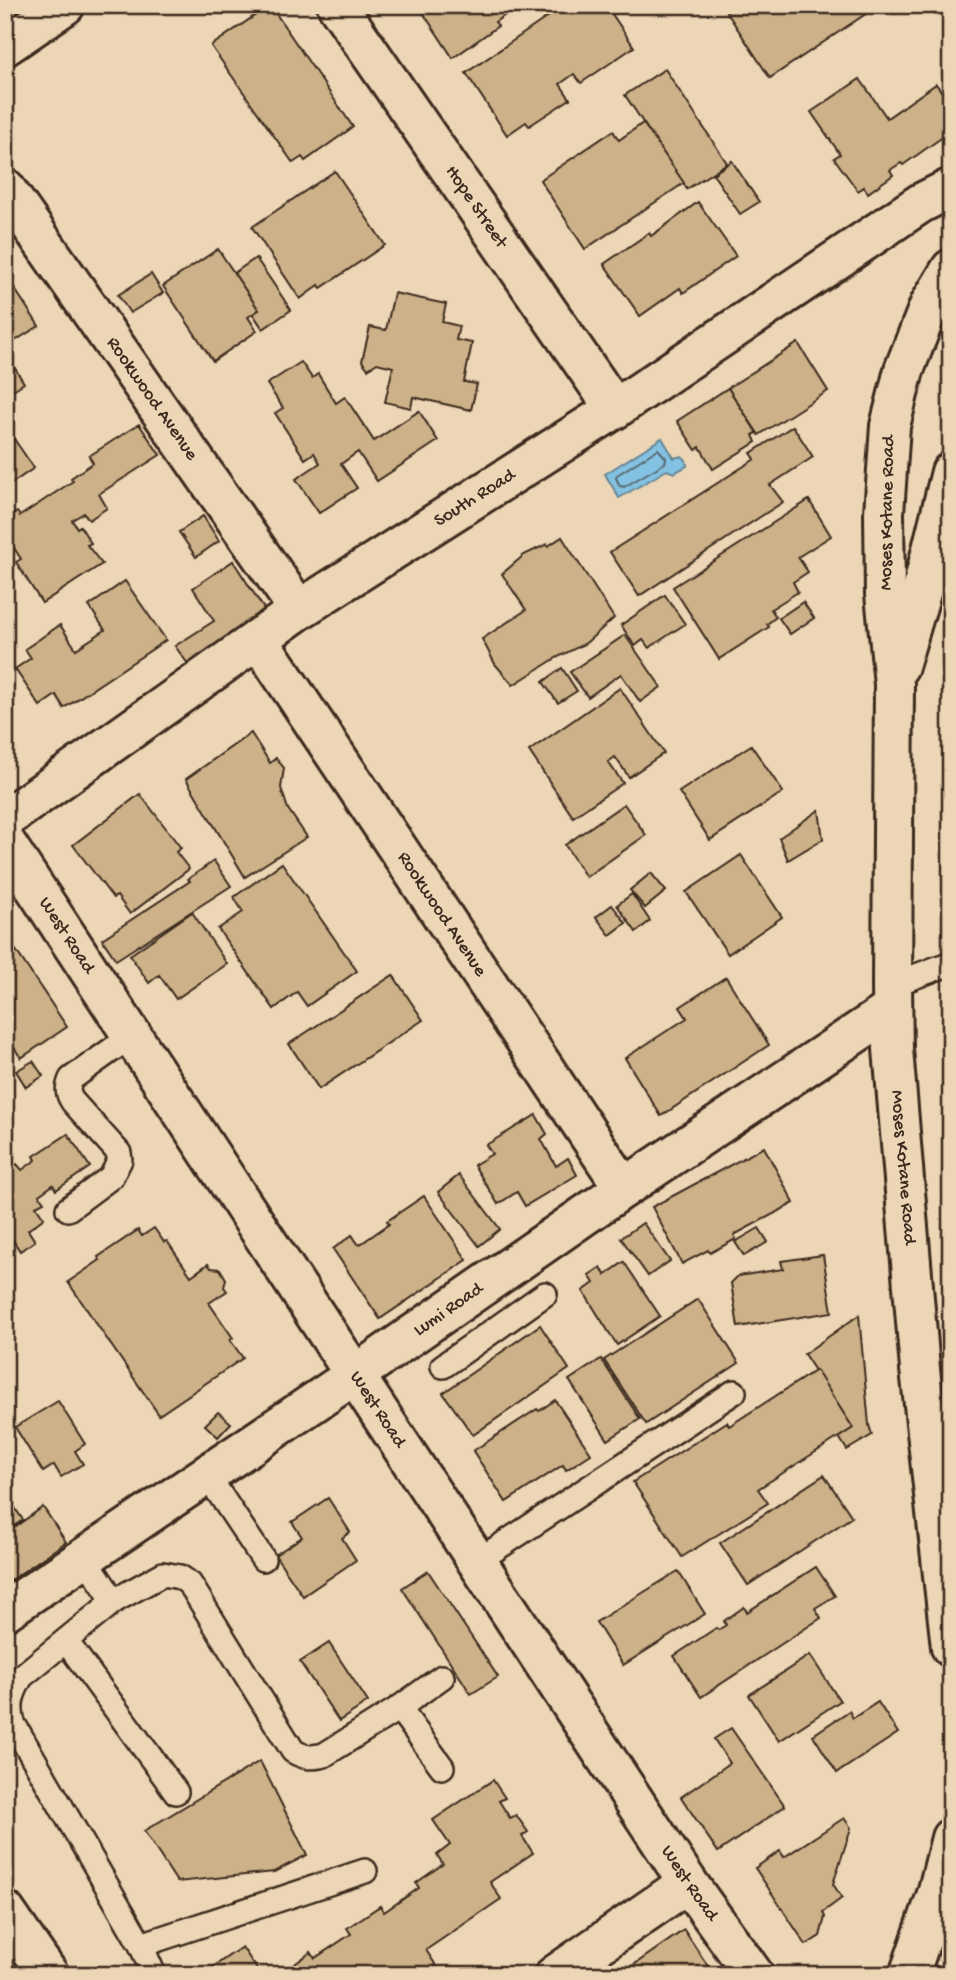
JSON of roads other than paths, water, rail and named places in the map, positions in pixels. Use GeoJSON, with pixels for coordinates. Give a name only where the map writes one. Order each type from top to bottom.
{"type":"FeatureCollection","features":[{"type":"Feature","properties":{"kind":"street"},"geometry":{"type":"LineString","coordinates":[[5,46],[65,5]]}},
{"type":"Feature","properties":{"kind":"street","name":"Hope Street"},"geometry":{"type":"LineString","coordinates":[[337,5],[615,409]]}},
{"type":"Feature","properties":{"kind":"street","name":"Rookwood Avenue"},"geometry":{"type":"LineString","coordinates":[[5,188],[299,610]]}},
{"type":"Feature","properties":{"kind":"street","name":"South Road"},"geometry":{"type":"LineString","coordinates":[[5,819],[299,610],[615,409],[921,203],[951,188]]}},
{"type":"Feature","properties":{"kind":"street","name":"Moses Kotane Road"},"geometry":{"type":"LineString","coordinates":[[951,269],[930,304],[904,370],[890,426],[884,513],[885,581],[894,684],[892,997],[898,1122],[920,1369],[951,1647]]}},
{"type":"Feature","properties":{"kind":"street","name":"Moses Kotane Road"},"geometry":{"type":"LineString","coordinates":[[894,684],[950,480]]}},
{"type":"Feature","properties":{"kind":"street","name":"Rookwood Avenue"},"geometry":{"type":"LineString","coordinates":[[258,639],[624,1188]]}},
{"type":"Feature","properties":{"kind":"street","name":"West Road"},"geometry":{"type":"LineString","coordinates":[[5,842],[688,1883],[754,1975]]}},
{"type":"Feature","properties":{"kind":"street","name":"Lumi Road"},"geometry":{"type":"LineString","coordinates":[[5,1611],[356,1374],[892,997]]}},
{"type":"Feature","properties":{"kind":"street"},"geometry":{"type":"LineString","coordinates":[[909,1975],[937,1894],[951,1838]]}},
{"type":"Feature","properties":{"kind":"street"},"geometry":{"type":"LineString","coordinates":[[555,1975],[688,1883]]}},
{"type":"Feature","properties":{"kind":"street"},"geometry":{"type":"LineString","coordinates":[[5,1911],[49,1975]]}},
{"type":"Feature","properties":{"kind":"lane"},"geometry":{"type":"LineString","coordinates":[[892,997],[951,963]]}},
{"type":"Feature","properties":{"kind":"lane"},"geometry":{"type":"LineString","coordinates":[[68,1209],[110,1177],[120,1160],[119,1153],[73,1102],[67,1093],[68,1086],[71,1079],[131,1036]]}},
{"type":"Feature","properties":{"kind":"lane"},"geometry":{"type":"LineString","coordinates":[[475,1291],[500,1326]]}},
{"type":"Feature","properties":{"kind":"lane"},"geometry":{"type":"LineString","coordinates":[[443,1366],[545,1294]]}},
{"type":"Feature","properties":{"kind":"lane"},"geometry":{"type":"LineString","coordinates":[[476,1562],[734,1392]]}},
{"type":"Feature","properties":{"kind":"lane"},"geometry":{"type":"LineString","coordinates":[[207,1475],[263,1559]]}},
{"type":"Feature","properties":{"kind":"lane"},"geometry":{"type":"LineString","coordinates":[[85,1558],[114,1601]]}},
{"type":"Feature","properties":{"kind":"lane"},"geometry":{"type":"LineString","coordinates":[[154,1975],[141,1945],[13,1723],[9,1707],[12,1693],[21,1677],[114,1601],[163,1574],[180,1577],[190,1584],[293,1751],[310,1759],[324,1755],[399,1708],[442,1677]]}},
{"type":"Feature","properties":{"kind":"lane"},"geometry":{"type":"LineString","coordinates":[[66,1641],[176,1792]]}},
{"type":"Feature","properties":{"kind":"lane"},"geometry":{"type":"LineString","coordinates":[[399,1708],[442,1767]]}},
{"type":"Feature","properties":{"kind":"lane"},"geometry":{"type":"LineString","coordinates":[[141,1945],[365,1871]]}},
{"type":"Feature","properties":{"kind":"water"},"geometry":{"type":"Polygon","coordinates":[[[662,438],[674,458],[682,456],[687,466],[674,473],[667,470],[619,498],[605,474],[662,438]]]}}]}
